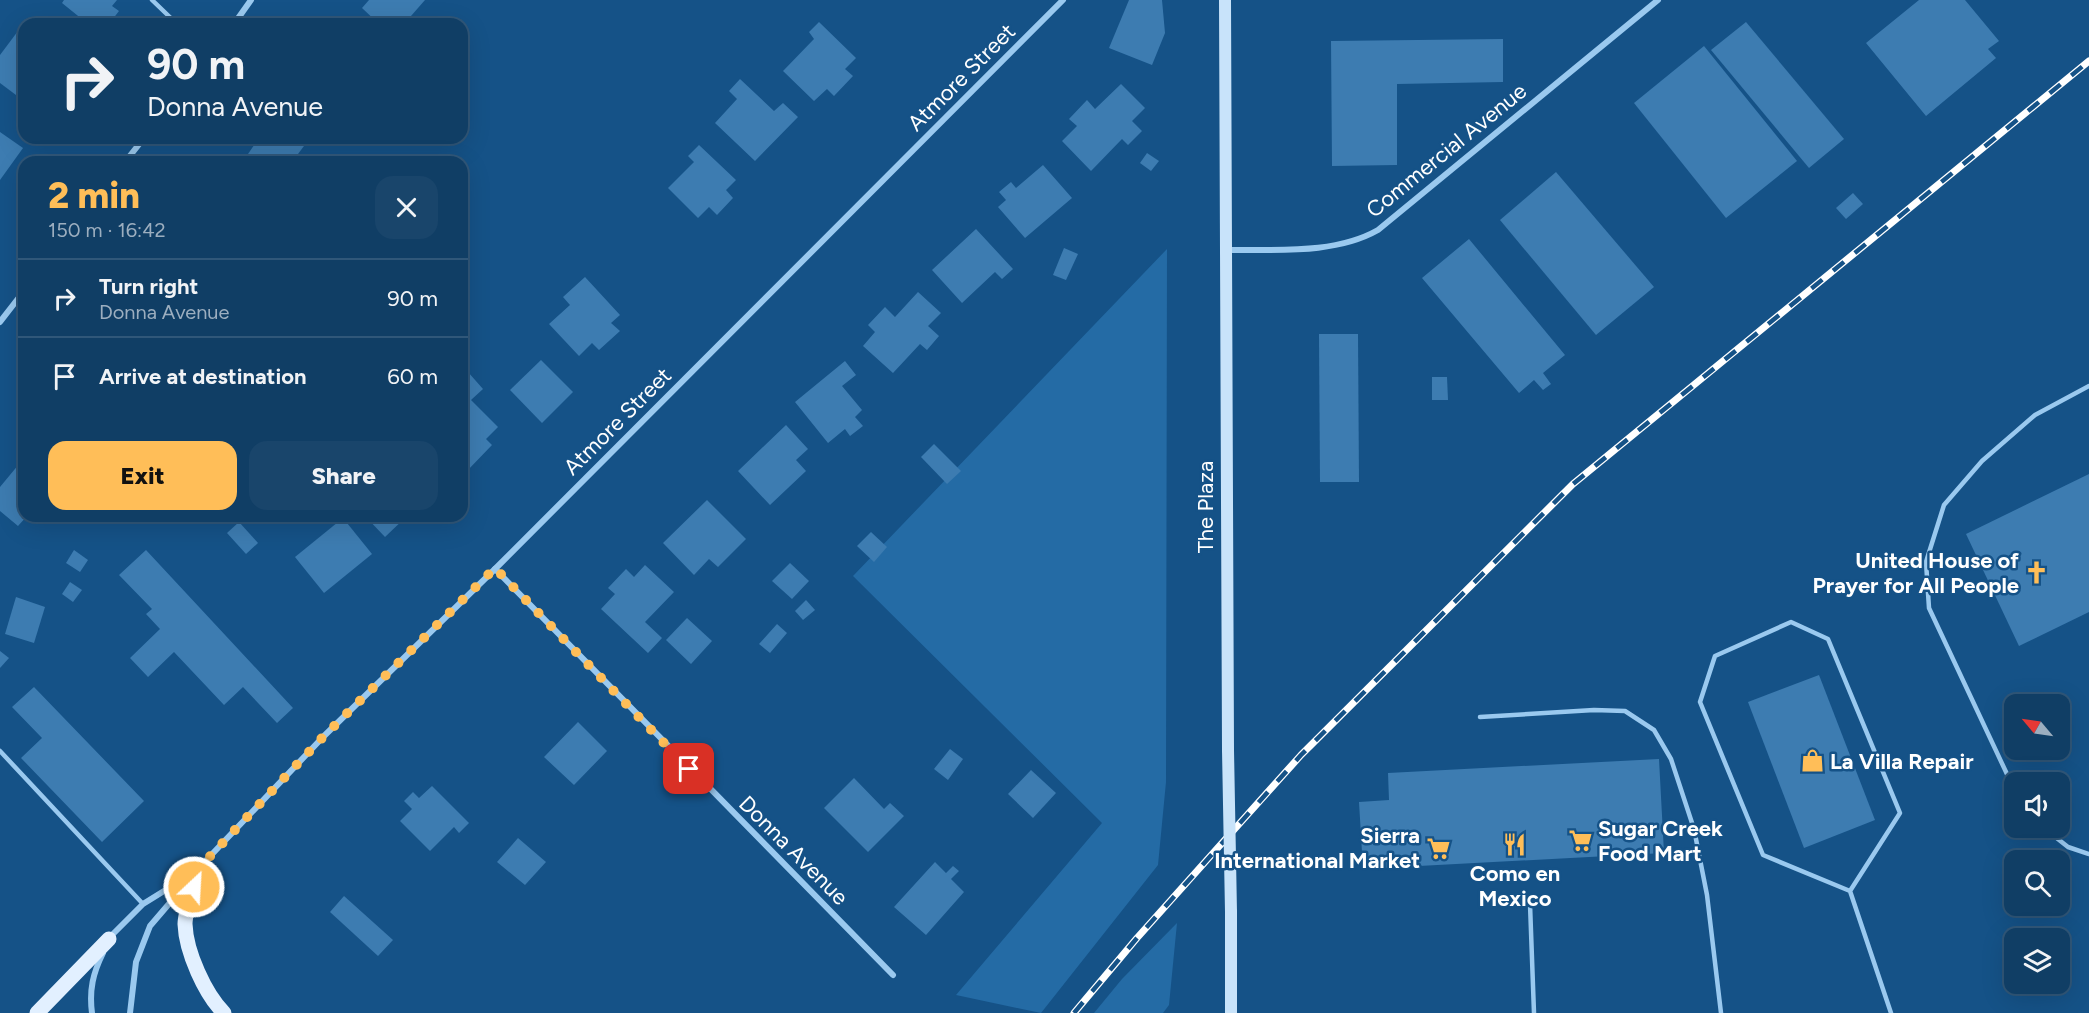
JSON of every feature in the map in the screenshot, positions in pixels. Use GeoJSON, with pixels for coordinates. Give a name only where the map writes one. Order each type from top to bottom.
{"type":"FeatureCollection","features":[{"type":"Feature","properties":{"kind":"main road","name":"The Plaza"},"geometry":{"type":"LineString","coordinates":[[1225,0],[1231,1013]]}},
{"type":"Feature","properties":{"kind":"main road"},"geometry":{"type":"LineString","coordinates":[[198,869],[185,923],[193,959],[212,1000],[224,1013]]}},
{"type":"Feature","properties":{"kind":"main road"},"geometry":{"type":"LineString","coordinates":[[37,1013],[109,939]]}},
{"type":"Feature","properties":{"kind":"street"},"geometry":{"type":"LineString","coordinates":[[238,18],[251,0]]}},
{"type":"Feature","properties":{"kind":"street","name":"Atmore Street"},"geometry":{"type":"LineString","coordinates":[[130,1013],[136,962],[150,926],[198,869],[323,737],[1063,0]]}},
{"type":"Feature","properties":{"kind":"street","name":"Commercial Avenue"},"geometry":{"type":"LineString","coordinates":[[1225,250],[1336,247],[1365,238],[1378,230],[1658,0]]}},
{"type":"Feature","properties":{"kind":"street"},"geometry":{"type":"LineString","coordinates":[[130,156],[139,144]]}},
{"type":"Feature","properties":{"kind":"street"},"geometry":{"type":"LineString","coordinates":[[0,322],[18,299]]}},
{"type":"Feature","properties":{"kind":"street","name":"Donna Avenue"},"geometry":{"type":"LineString","coordinates":[[495,568],[893,975]]}},
{"type":"Feature","properties":{"kind":"street","name":"Atmore Street"},"geometry":{"type":"LineString","coordinates":[[93,1013],[90,999],[93,975],[109,939],[143,904],[198,869]]}},
{"type":"Feature","properties":{"kind":"lane"},"geometry":{"type":"LineString","coordinates":[[152,0],[171,18]]}},
{"type":"Feature","properties":{"kind":"lane"},"geometry":{"type":"LineString","coordinates":[[2006,772],[1929,608],[1926,562],[1944,505],[1982,461],[2035,415],[2089,386]]}},
{"type":"Feature","properties":{"kind":"lane"},"geometry":{"type":"LineString","coordinates":[[1850,891],[1900,813],[1828,639],[1791,622],[1715,656],[1700,702],[1763,855],[1850,891],[1891,1013]]}},
{"type":"Feature","properties":{"kind":"lane"},"geometry":{"type":"LineString","coordinates":[[1480,717],[1594,710],[1625,711],[1654,730],[1671,759],[1694,829],[1707,895],[1722,1013]]}},
{"type":"Feature","properties":{"kind":"lane"},"geometry":{"type":"LineString","coordinates":[[0,751],[143,904]]}},
{"type":"Feature","properties":{"kind":"lane"},"geometry":{"type":"LineString","coordinates":[[2057,838],[2068,847],[2089,854]]}},
{"type":"Feature","properties":{"kind":"lane"},"geometry":{"type":"LineString","coordinates":[[1530,904],[1534,1013]]}},
{"type":"Feature","properties":{"kind":"shaded area"},"geometry":{"type":"Polygon","coordinates":[[[1167,249],[1166,782],[1158,865],[1041,1013],[956,995],[1102,823],[853,576],[1167,249]]]}},
{"type":"Feature","properties":{"kind":"shaded area"},"geometry":{"type":"Polygon","coordinates":[[[1177,923],[1169,1005],[1163,1013],[1094,1013],[1122,979],[1177,923]]]}},
{"type":"Feature","properties":{"kind":"building"},"geometry":{"type":"Polygon","coordinates":[[[64,0],[117,0],[112,6],[119,11],[114,18],[81,18],[62,3],[64,0]]]}},
{"type":"Feature","properties":{"kind":"building"},"geometry":{"type":"Polygon","coordinates":[[[369,0],[425,0],[409,18],[373,18],[362,8],[369,0]]]}},
{"type":"Feature","properties":{"kind":"building"},"geometry":{"type":"Polygon","coordinates":[[[1129,0],[1162,0],[1165,33],[1152,65],[1109,48],[1129,0]]]}},
{"type":"Feature","properties":{"kind":"building"},"geometry":{"type":"Polygon","coordinates":[[[1919,0],[1965,0],[1999,41],[1988,49],[1996,58],[1926,116],[1866,43],[1919,0]]]}},
{"type":"Feature","properties":{"kind":"building"},"geometry":{"type":"Polygon","coordinates":[[[819,22],[856,58],[845,69],[853,76],[834,96],[827,89],[814,101],[783,71],[814,39],[809,32],[819,22]]]}},
{"type":"Feature","properties":{"kind":"building"},"geometry":{"type":"Polygon","coordinates":[[[1746,22],[1844,139],[1809,168],[1711,50],[1746,22]]]}},
{"type":"Feature","properties":{"kind":"building"},"geometry":{"type":"Polygon","coordinates":[[[18,31],[18,96],[0,83],[0,55],[18,31]]]}},
{"type":"Feature","properties":{"kind":"building"},"geometry":{"type":"Polygon","coordinates":[[[1503,39],[1503,82],[1397,84],[1397,165],[1332,166],[1331,41],[1503,39]]]}},
{"type":"Feature","properties":{"kind":"building"},"geometry":{"type":"Polygon","coordinates":[[[1704,46],[1797,161],[1726,218],[1634,103],[1704,46]]]}},
{"type":"Feature","properties":{"kind":"building"},"geometry":{"type":"Polygon","coordinates":[[[740,79],[774,111],[783,103],[798,117],[755,161],[715,123],[737,99],[729,91],[740,79]]]}},
{"type":"Feature","properties":{"kind":"building"},"geometry":{"type":"Polygon","coordinates":[[[1121,84],[1145,108],[1132,121],[1142,131],[1128,145],[1122,139],[1091,171],[1062,141],[1077,126],[1069,119],[1087,100],[1095,109],[1121,84]]]}},
{"type":"Feature","properties":{"kind":"building"},"geometry":{"type":"Polygon","coordinates":[[[0,132],[23,148],[0,180],[0,132]]]}},
{"type":"Feature","properties":{"kind":"building"},"geometry":{"type":"Polygon","coordinates":[[[255,144],[306,144],[296,156],[251,156],[248,154],[255,144]]]}},
{"type":"Feature","properties":{"kind":"building"},"geometry":{"type":"Polygon","coordinates":[[[699,145],[736,180],[726,190],[733,198],[717,215],[709,207],[698,218],[668,188],[694,162],[688,156],[699,145]]]}},
{"type":"Feature","properties":{"kind":"building"},"geometry":{"type":"Polygon","coordinates":[[[1147,153],[1159,161],[1151,171],[1140,163],[1147,153]]]}},
{"type":"Feature","properties":{"kind":"building"},"geometry":{"type":"Polygon","coordinates":[[[1043,165],[1072,198],[1025,238],[998,207],[1006,200],[999,192],[1011,182],[1016,188],[1043,165]]]}},
{"type":"Feature","properties":{"kind":"building"},"geometry":{"type":"Polygon","coordinates":[[[1556,172],[1654,287],[1596,335],[1500,220],[1556,172]]]}},
{"type":"Feature","properties":{"kind":"building"},"geometry":{"type":"Polygon","coordinates":[[[1853,193],[1863,204],[1846,219],[1836,208],[1853,193]]]}},
{"type":"Feature","properties":{"kind":"building"},"geometry":{"type":"Polygon","coordinates":[[[976,229],[1013,269],[1002,279],[995,272],[962,303],[932,270],[976,229]]]}},
{"type":"Feature","properties":{"kind":"building"},"geometry":{"type":"Polygon","coordinates":[[[1469,239],[1565,355],[1543,373],[1551,384],[1543,390],[1534,380],[1519,393],[1422,278],[1469,239]]]}},
{"type":"Feature","properties":{"kind":"building"},"geometry":{"type":"Polygon","coordinates":[[[1064,248],[1078,254],[1066,280],[1053,275],[1064,248]]]}},
{"type":"Feature","properties":{"kind":"building"},"geometry":{"type":"Polygon","coordinates":[[[585,277],[620,315],[611,323],[620,331],[599,350],[592,343],[579,356],[549,324],[570,305],[563,297],[585,277]]]}},
{"type":"Feature","properties":{"kind":"building"},"geometry":{"type":"Polygon","coordinates":[[[918,292],[941,313],[928,326],[939,336],[927,350],[920,344],[893,373],[863,346],[875,332],[868,325],[885,307],[895,317],[918,292]]]}},
{"type":"Feature","properties":{"kind":"building"},"geometry":{"type":"Polygon","coordinates":[[[1319,334],[1358,334],[1359,482],[1320,482],[1319,334]]]}},
{"type":"Feature","properties":{"kind":"building"},"geometry":{"type":"Polygon","coordinates":[[[541,360],[573,392],[542,423],[510,390],[541,360]]]}},
{"type":"Feature","properties":{"kind":"building"},"geometry":{"type":"Polygon","coordinates":[[[845,361],[856,375],[842,386],[862,410],[855,417],[863,426],[850,436],[845,429],[828,443],[795,402],[845,361]]]}},
{"type":"Feature","properties":{"kind":"building"},"geometry":{"type":"Polygon","coordinates":[[[468,372],[483,389],[471,400],[498,427],[486,439],[492,445],[468,470],[468,372]]]}},
{"type":"Feature","properties":{"kind":"building"},"geometry":{"type":"Polygon","coordinates":[[[1432,377],[1447,377],[1448,400],[1432,400],[1432,377]]]}},
{"type":"Feature","properties":{"kind":"building"},"geometry":{"type":"Polygon","coordinates":[[[786,425],[808,449],[796,460],[806,471],[770,505],[738,471],[786,425]]]}},
{"type":"Feature","properties":{"kind":"building"},"geometry":{"type":"Polygon","coordinates":[[[934,444],[961,471],[947,484],[921,457],[934,444]]]}},
{"type":"Feature","properties":{"kind":"building"},"geometry":{"type":"Polygon","coordinates":[[[18,465],[18,522],[22,522],[18,526],[0,511],[0,487],[18,465]]]}},
{"type":"Feature","properties":{"kind":"building","name":"United House of Prayer for All People"},"geometry":{"type":"Polygon","coordinates":[[[2089,474],[2089,612],[2019,646],[1966,534],[2089,474]]]}},
{"type":"Feature","properties":{"kind":"building"},"geometry":{"type":"Polygon","coordinates":[[[707,500],[746,539],[718,567],[709,559],[694,575],[663,543],[707,500]]]}},
{"type":"Feature","properties":{"kind":"building"},"geometry":{"type":"Polygon","coordinates":[[[239,522],[258,543],[246,554],[227,533],[239,522]]]}},
{"type":"Feature","properties":{"kind":"building"},"geometry":{"type":"Polygon","coordinates":[[[338,522],[346,522],[372,554],[324,593],[295,557],[338,522]]]}},
{"type":"Feature","properties":{"kind":"building"},"geometry":{"type":"Polygon","coordinates":[[[371,522],[401,522],[385,537],[371,522]]]}},
{"type":"Feature","properties":{"kind":"building"},"geometry":{"type":"Polygon","coordinates":[[[871,532],[887,547],[874,562],[857,546],[871,532]]]}},
{"type":"Feature","properties":{"kind":"building"},"geometry":{"type":"Polygon","coordinates":[[[74,550],[88,560],[80,572],[66,563],[74,550]]]}},
{"type":"Feature","properties":{"kind":"building"},"geometry":{"type":"Polygon","coordinates":[[[146,550],[293,708],[277,723],[243,687],[224,705],[174,652],[148,677],[130,658],[160,629],[146,614],[152,609],[119,575],[146,550]]]}},
{"type":"Feature","properties":{"kind":"building"},"geometry":{"type":"Polygon","coordinates":[[[790,563],[809,581],[792,599],[772,581],[790,563]]]}},
{"type":"Feature","properties":{"kind":"building"},"geometry":{"type":"Polygon","coordinates":[[[645,565],[674,592],[645,622],[662,638],[648,653],[601,609],[615,594],[608,588],[626,569],[634,577],[645,565]]]}},
{"type":"Feature","properties":{"kind":"building"},"geometry":{"type":"Polygon","coordinates":[[[70,582],[82,590],[73,602],[62,594],[70,582]]]}},
{"type":"Feature","properties":{"kind":"building"},"geometry":{"type":"Polygon","coordinates":[[[16,597],[45,607],[34,643],[5,634],[16,597]]]}},
{"type":"Feature","properties":{"kind":"building"},"geometry":{"type":"Polygon","coordinates":[[[806,600],[815,610],[803,620],[795,611],[806,600]]]}},
{"type":"Feature","properties":{"kind":"building"},"geometry":{"type":"Polygon","coordinates":[[[687,618],[712,641],[691,664],[666,640],[687,618]]]}},
{"type":"Feature","properties":{"kind":"building"},"geometry":{"type":"Polygon","coordinates":[[[777,624],[787,633],[770,653],[759,644],[777,624]]]}},
{"type":"Feature","properties":{"kind":"building"},"geometry":{"type":"Polygon","coordinates":[[[0,651],[9,658],[0,668],[0,651]]]}},
{"type":"Feature","properties":{"kind":"building","name":"La Villa Repair"},"geometry":{"type":"Polygon","coordinates":[[[1819,675],[1875,820],[1804,848],[1748,702],[1819,675]]]}},
{"type":"Feature","properties":{"kind":"building"},"geometry":{"type":"Polygon","coordinates":[[[34,687],[144,801],[102,842],[21,758],[42,738],[12,707],[34,687]]]}},
{"type":"Feature","properties":{"kind":"building"},"geometry":{"type":"Polygon","coordinates":[[[578,722],[607,751],[574,785],[544,757],[578,722]]]}},
{"type":"Feature","properties":{"kind":"building"},"geometry":{"type":"Polygon","coordinates":[[[950,749],[963,759],[948,780],[934,769],[950,749]]]}},
{"type":"Feature","properties":{"kind":"building"},"geometry":{"type":"Polygon","coordinates":[[[1659,759],[1664,853],[1363,869],[1359,802],[1389,800],[1388,773],[1659,759]]]}},
{"type":"Feature","properties":{"kind":"building"},"geometry":{"type":"Polygon","coordinates":[[[1031,770],[1056,793],[1033,818],[1008,794],[1031,770]]]}},
{"type":"Feature","properties":{"kind":"building"},"geometry":{"type":"Polygon","coordinates":[[[854,778],[884,809],[890,803],[904,816],[868,852],[824,808],[854,778]]]}},
{"type":"Feature","properties":{"kind":"building"},"geometry":{"type":"Polygon","coordinates":[[[432,786],[469,823],[459,833],[454,827],[430,851],[400,821],[412,809],[404,801],[413,792],[419,798],[432,786]]]}},
{"type":"Feature","properties":{"kind":"building"},"geometry":{"type":"Polygon","coordinates":[[[518,838],[546,862],[525,885],[497,862],[518,838]]]}},
{"type":"Feature","properties":{"kind":"building"},"geometry":{"type":"Polygon","coordinates":[[[935,862],[946,873],[953,866],[959,871],[951,879],[964,892],[926,935],[894,907],[935,862]]]}},
{"type":"Feature","properties":{"kind":"building"},"geometry":{"type":"Polygon","coordinates":[[[344,896],[393,940],[378,956],[330,912],[344,896]]]}},
{"type":"Feature","properties":{"kind":"railway"},"geometry":{"type":"LineString","coordinates":[[1074,1013],[1137,938],[1301,755],[1573,484],[2089,61]]}},
{"type":"Feature","properties":{"kind":"place","name":"United House of Prayer for All People"},"geometry":{"type":"Point","coordinates":[2037,573]}},
{"type":"Feature","properties":{"kind":"place","name":"La Villa Repair"},"geometry":{"type":"Point","coordinates":[1812,761]}},
{"type":"Feature","properties":{"kind":"place","name":"Sugar Creek Food Mart"},"geometry":{"type":"Point","coordinates":[1580,841]}},
{"type":"Feature","properties":{"kind":"place","name":"Como en Mexico"},"geometry":{"type":"Point","coordinates":[1515,844]}},
{"type":"Feature","properties":{"kind":"place","name":"Sierra International Market"},"geometry":{"type":"Point","coordinates":[1438,848]}},
{"type":"Feature","properties":{"kind":"route"},"geometry":{"type":"LineString","coordinates":[[194,887],[198,869],[323,737],[495,568],[689,769]]}}]}
